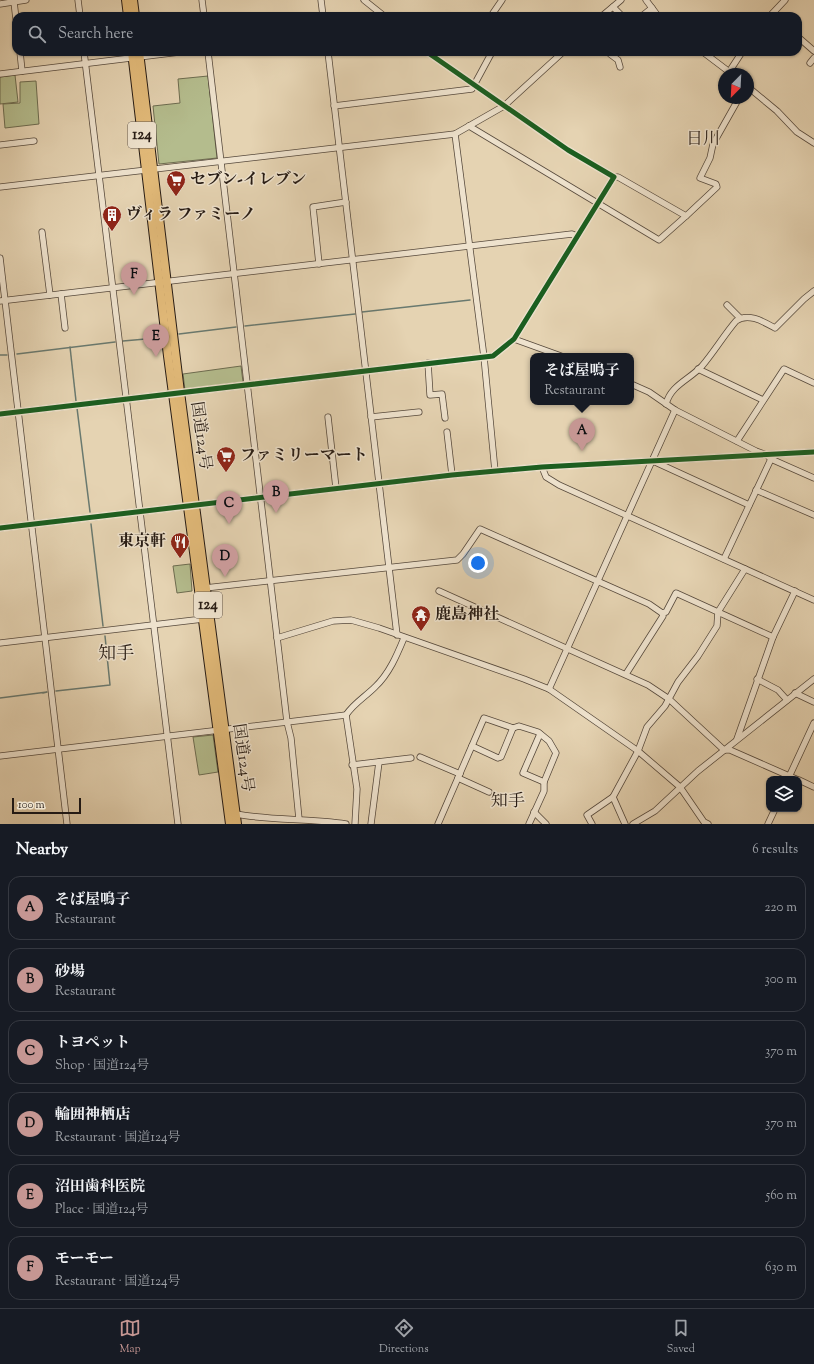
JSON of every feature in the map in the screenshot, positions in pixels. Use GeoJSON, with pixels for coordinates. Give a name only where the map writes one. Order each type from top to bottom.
{"type":"FeatureCollection","features":[{"type":"Feature","properties":{"kind":"highway"},"geometry":{"type":"LineString","coordinates":[[126,0],[128,12]]}},
{"type":"Feature","properties":{"kind":"highway"},"geometry":{"type":"LineString","coordinates":[[133,0],[134,12]]}},
{"type":"Feature","properties":{"kind":"highway","name":"国道124号"},"geometry":{"type":"LineString","coordinates":[[136,56],[191,506],[203,619],[237,824]]}},
{"type":"Feature","properties":{"kind":"highway","name":"国道124号"},"geometry":{"type":"LineString","coordinates":[[191,506],[205,588],[230,824]]}},
{"type":"Feature","properties":{"kind":"street"},"geometry":{"type":"LineString","coordinates":[[0,4],[26,0]]}},
{"type":"Feature","properties":{"kind":"street"},"geometry":{"type":"LineString","coordinates":[[78,0],[80,12]]}},
{"type":"Feature","properties":{"kind":"street"},"geometry":{"type":"LineString","coordinates":[[202,0],[204,12]]}},
{"type":"Feature","properties":{"kind":"street"},"geometry":{"type":"LineString","coordinates":[[322,0],[323,12]]}},
{"type":"Feature","properties":{"kind":"street"},"geometry":{"type":"LineString","coordinates":[[364,0],[379,12]]}},
{"type":"Feature","properties":{"kind":"street"},"geometry":{"type":"LineString","coordinates":[[494,12],[502,0]]}},
{"type":"Feature","properties":{"kind":"street"},"geometry":{"type":"LineString","coordinates":[[646,0],[655,12]]}},
{"type":"Feature","properties":{"kind":"street"},"geometry":{"type":"LineString","coordinates":[[774,12],[785,0]]}},
{"type":"Feature","properties":{"kind":"street"},"geometry":{"type":"LineString","coordinates":[[14,2],[15,12]]}},
{"type":"Feature","properties":{"kind":"street"},"geometry":{"type":"LineString","coordinates":[[606,12],[616,3]]}},
{"type":"Feature","properties":{"kind":"street"},"geometry":{"type":"LineString","coordinates":[[647,12],[652,8]]}},
{"type":"Feature","properties":{"kind":"street"},"geometry":{"type":"LineString","coordinates":[[802,40],[814,51]]}},
{"type":"Feature","properties":{"kind":"street"},"geometry":{"type":"LineString","coordinates":[[20,56],[22,72]]}},
{"type":"Feature","properties":{"kind":"street"},"geometry":{"type":"LineString","coordinates":[[84,56],[178,824]]}},
{"type":"Feature","properties":{"kind":"street"},"geometry":{"type":"LineString","coordinates":[[0,74],[85,64],[130,56]]}},
{"type":"Feature","properties":{"kind":"street"},"geometry":{"type":"LineString","coordinates":[[208,56],[287,722],[291,738],[299,819]]}},
{"type":"Feature","properties":{"kind":"street"},"geometry":{"type":"LineString","coordinates":[[328,56],[397,635]]}},
{"type":"Feature","properties":{"kind":"street"},"geometry":{"type":"LineString","coordinates":[[432,56],[473,86],[568,150],[686,216]]}},
{"type":"Feature","properties":{"kind":"street"},"geometry":{"type":"LineString","coordinates":[[334,106],[472,89],[490,56]]}},
{"type":"Feature","properties":{"kind":"street"},"geometry":{"type":"LineString","coordinates":[[0,187],[455,134],[504,106],[559,56]]}},
{"type":"Feature","properties":{"kind":"street"},"geometry":{"type":"LineString","coordinates":[[613,56],[618,60],[620,67]]}},
{"type":"Feature","properties":{"kind":"street"},"geometry":{"type":"LineString","coordinates":[[708,56],[724,68]]}},
{"type":"Feature","properties":{"kind":"street"},"geometry":{"type":"LineString","coordinates":[[733,68],[740,56]]}},
{"type":"Feature","properties":{"kind":"street"},"geometry":{"type":"LineString","coordinates":[[810,64],[814,58]]}},
{"type":"Feature","properties":{"kind":"street"},"geometry":{"type":"LineString","coordinates":[[754,93],[777,111],[797,132],[814,143]]}},
{"type":"Feature","properties":{"kind":"street"},"geometry":{"type":"LineString","coordinates":[[468,126],[659,240],[717,187],[716,184],[700,178],[710,158],[713,144],[736,104]]}},
{"type":"Feature","properties":{"kind":"street"},"geometry":{"type":"LineString","coordinates":[[455,134],[484,357],[495,471]]}},
{"type":"Feature","properties":{"kind":"street"},"geometry":{"type":"LineString","coordinates":[[0,145],[34,141]]}},
{"type":"Feature","properties":{"kind":"street"},"geometry":{"type":"LineString","coordinates":[[0,414],[176,392],[493,356],[514,339],[614,177]]}},
{"type":"Feature","properties":{"kind":"street"},"geometry":{"type":"LineString","coordinates":[[319,264],[312,207],[346,202]]}},
{"type":"Feature","properties":{"kind":"street"},"geometry":{"type":"LineString","coordinates":[[42,232],[50,295]]}},
{"type":"Feature","properties":{"kind":"street"},"geometry":{"type":"LineString","coordinates":[[2,301],[572,234],[577,236]]}},
{"type":"Feature","properties":{"kind":"street"},"geometry":{"type":"LineString","coordinates":[[0,258],[2,301],[18,412],[67,824]]}},
{"type":"Feature","properties":{"kind":"street"},"geometry":{"type":"LineString","coordinates":[[727,305],[740,318],[754,318],[775,328],[804,298],[814,291]]}},
{"type":"Feature","properties":{"kind":"street"},"geometry":{"type":"LineString","coordinates":[[61,294],[65,328]]}},
{"type":"Feature","properties":{"kind":"street"},"geometry":{"type":"LineString","coordinates":[[666,404],[669,395],[698,369],[713,352],[720,340],[740,318]]}},
{"type":"Feature","properties":{"kind":"street"},"geometry":{"type":"LineString","coordinates":[[514,339],[553,353]]}},
{"type":"Feature","properties":{"kind":"street"},"geometry":{"type":"LineString","coordinates":[[428,363],[430,395],[442,394],[445,418]]}},
{"type":"Feature","properties":{"kind":"street"},"geometry":{"type":"LineString","coordinates":[[698,369],[763,400]]}},
{"type":"Feature","properties":{"kind":"street"},"geometry":{"type":"LineString","coordinates":[[737,441],[784,369],[814,383]]}},
{"type":"Feature","properties":{"kind":"street"},"geometry":{"type":"LineString","coordinates":[[634,385],[648,392],[675,410],[814,478]]}},
{"type":"Feature","properties":{"kind":"street"},"geometry":{"type":"LineString","coordinates":[[549,689],[675,410]]}},
{"type":"Feature","properties":{"kind":"street"},"geometry":{"type":"LineString","coordinates":[[371,417],[419,412]]}},
{"type":"Feature","properties":{"kind":"street"},"geometry":{"type":"LineString","coordinates":[[328,417],[336,488]]}},
{"type":"Feature","properties":{"kind":"street"},"geometry":{"type":"LineString","coordinates":[[446,432],[452,475]]}},
{"type":"Feature","properties":{"kind":"street"},"geometry":{"type":"LineString","coordinates":[[0,528],[452,475],[542,467],[769,457],[814,452]]}},
{"type":"Feature","properties":{"kind":"street"},"geometry":{"type":"LineString","coordinates":[[724,560],[756,490],[769,457]]}},
{"type":"Feature","properties":{"kind":"street"},"geometry":{"type":"LineString","coordinates":[[652,461],[749,505]]}},
{"type":"Feature","properties":{"kind":"street"},"geometry":{"type":"LineString","coordinates":[[542,467],[546,477],[559,485],[814,600]]}},
{"type":"Feature","properties":{"kind":"street"},"geometry":{"type":"LineString","coordinates":[[756,490],[814,515]]}},
{"type":"Feature","properties":{"kind":"street"},"geometry":{"type":"LineString","coordinates":[[205,588],[457,560],[464,554],[480,529],[649,604],[662,613]]}},
{"type":"Feature","properties":{"kind":"street"},"geometry":{"type":"LineString","coordinates":[[592,824],[587,815],[613,797],[638,751],[647,727],[669,699],[717,626],[718,612],[745,569]]}},
{"type":"Feature","properties":{"kind":"street"},"geometry":{"type":"LineString","coordinates":[[439,591],[648,685],[669,699],[724,750],[730,750],[785,776]]}},
{"type":"Feature","properties":{"kind":"street"},"geometry":{"type":"LineString","coordinates":[[737,739],[773,637],[795,591]]}},
{"type":"Feature","properties":{"kind":"street"},"geometry":{"type":"LineString","coordinates":[[662,613],[666,612],[676,593],[773,637]]}},
{"type":"Feature","properties":{"kind":"street"},"geometry":{"type":"LineString","coordinates":[[626,674],[663,616],[662,613]]}},
{"type":"Feature","properties":{"kind":"street"},"geometry":{"type":"LineString","coordinates":[[0,643],[203,619]]}},
{"type":"Feature","properties":{"kind":"street"},"geometry":{"type":"LineString","coordinates":[[277,638],[333,621],[351,620],[524,679],[549,689],[638,751],[680,787],[704,822],[708,824]]}},
{"type":"Feature","properties":{"kind":"street"},"geometry":{"type":"LineString","coordinates":[[355,824],[357,789],[352,764],[346,715],[354,704],[376,686],[394,660],[404,638]]}},
{"type":"Feature","properties":{"kind":"street"},"geometry":{"type":"LineString","coordinates":[[757,679],[778,690],[787,700]]}},
{"type":"Feature","properties":{"kind":"street"},"geometry":{"type":"LineString","coordinates":[[633,824],[655,811],[680,787],[737,739],[814,679]]}},
{"type":"Feature","properties":{"kind":"street"},"geometry":{"type":"LineString","coordinates":[[795,693],[814,702]]}},
{"type":"Feature","properties":{"kind":"street"},"geometry":{"type":"LineString","coordinates":[[0,756],[346,715]]}},
{"type":"Feature","properties":{"kind":"street"},"geometry":{"type":"LineString","coordinates":[[438,824],[484,718],[512,728],[519,726],[540,734],[549,741],[556,753],[544,782],[544,791],[529,824]]}},
{"type":"Feature","properties":{"kind":"street"},"geometry":{"type":"LineString","coordinates":[[790,776],[814,723]]}},
{"type":"Feature","properties":{"kind":"street"},"geometry":{"type":"LineString","coordinates":[[472,746],[498,758],[501,757],[512,728]]}},
{"type":"Feature","properties":{"kind":"street"},"geometry":{"type":"LineString","coordinates":[[540,734],[522,773],[544,782]]}},
{"type":"Feature","properties":{"kind":"street"},"geometry":{"type":"LineString","coordinates":[[420,757],[489,792]]}},
{"type":"Feature","properties":{"kind":"street"},"geometry":{"type":"LineString","coordinates":[[352,764],[411,758]]}},
{"type":"Feature","properties":{"kind":"street"},"geometry":{"type":"LineString","coordinates":[[371,824],[379,762]]}},
{"type":"Feature","properties":{"kind":"street"},"geometry":{"type":"LineString","coordinates":[[802,781],[814,787]]}},
{"type":"Feature","properties":{"kind":"street"},"geometry":{"type":"LineString","coordinates":[[613,797],[625,824]]}},
{"type":"Feature","properties":{"kind":"street"},"geometry":{"type":"LineString","coordinates":[[534,812],[546,824]]}},
{"type":"Feature","properties":{"kind":"street"},"geometry":{"type":"LineString","coordinates":[[768,824],[774,812]]}},
{"type":"Feature","properties":{"kind":"street"},"geometry":{"type":"LineString","coordinates":[[236,814],[263,819],[299,819],[346,824]]}},
{"type":"Feature","properties":{"kind":"green space"},"geometry":{"type":"Polygon","coordinates":[[[15,75],[18,102],[0,104],[0,77],[15,75]]]}},
{"type":"Feature","properties":{"kind":"green space"},"geometry":{"type":"Polygon","coordinates":[[[208,76],[217,158],[159,164],[153,106],[180,103],[178,79],[208,76]]]}},
{"type":"Feature","properties":{"kind":"green space"},"geometry":{"type":"Polygon","coordinates":[[[36,81],[39,124],[5,128],[3,104],[20,103],[20,82],[36,81]]]}},
{"type":"Feature","properties":{"kind":"green space"},"geometry":{"type":"Polygon","coordinates":[[[241,366],[243,382],[185,390],[183,374],[241,366]]]}},
{"type":"Feature","properties":{"kind":"green space"},"geometry":{"type":"Polygon","coordinates":[[[190,564],[192,591],[177,593],[173,566],[190,564]]]}},
{"type":"Feature","properties":{"kind":"green space"},"geometry":{"type":"Polygon","coordinates":[[[213,735],[218,772],[199,775],[193,737],[213,735]]]}},
{"type":"Feature","properties":{"kind":"waterway"},"geometry":{"type":"LineString","coordinates":[[362,312],[470,300]]}},
{"type":"Feature","properties":{"kind":"waterway"},"geometry":{"type":"LineString","coordinates":[[245,326],[355,314]]}},
{"type":"Feature","properties":{"kind":"waterway"},"geometry":{"type":"LineString","coordinates":[[179,334],[236,327]]}},
{"type":"Feature","properties":{"kind":"waterway"},"geometry":{"type":"LineString","coordinates":[[123,341],[157,338]]}},
{"type":"Feature","properties":{"kind":"waterway"},"geometry":{"type":"LineString","coordinates":[[17,354],[115,342]]}},
{"type":"Feature","properties":{"kind":"waterway"},"geometry":{"type":"LineString","coordinates":[[70,347],[76,401]]}},
{"type":"Feature","properties":{"kind":"waterway"},"geometry":{"type":"LineString","coordinates":[[0,355],[7,355]]}},
{"type":"Feature","properties":{"kind":"waterway"},"geometry":{"type":"LineString","coordinates":[[77,408],[90,512]]}},
{"type":"Feature","properties":{"kind":"waterway"},"geometry":{"type":"LineString","coordinates":[[91,524],[103,626]]}},
{"type":"Feature","properties":{"kind":"waterway"},"geometry":{"type":"LineString","coordinates":[[56,691],[110,685],[105,636]]}},
{"type":"Feature","properties":{"kind":"waterway"},"geometry":{"type":"LineString","coordinates":[[0,698],[47,692],[43,693]]}},
{"type":"Feature","properties":{"kind":"cycle path"},"geometry":{"type":"LineString","coordinates":[[0,414],[493,356],[514,339],[614,177],[568,150],[433,56]]}},
{"type":"Feature","properties":{"kind":"cycle path"},"geometry":{"type":"LineString","coordinates":[[0,528],[452,475],[542,467],[814,452]]}},
{"type":"Feature","properties":{"kind":"place","name":"セブン-イレブン"},"geometry":{"type":"Point","coordinates":[176,197]}},
{"type":"Feature","properties":{"kind":"place","name":"ヴィラ ファミーノ"},"geometry":{"type":"Point","coordinates":[112,232]}},
{"type":"Feature","properties":{"kind":"place","name":"モーモー"},"geometry":{"type":"Point","coordinates":[134,295]}},
{"type":"Feature","properties":{"kind":"place","name":"沼田歯科医院"},"geometry":{"type":"Point","coordinates":[156,357]}},
{"type":"Feature","properties":{"kind":"place","name":"そば屋鳴子"},"geometry":{"type":"Point","coordinates":[582,451]}},
{"type":"Feature","properties":{"kind":"place","name":"ファミリーマート"},"geometry":{"type":"Point","coordinates":[226,473]}},
{"type":"Feature","properties":{"kind":"place","name":"砂場"},"geometry":{"type":"Point","coordinates":[276,513]}},
{"type":"Feature","properties":{"kind":"place","name":"トヨペット"},"geometry":{"type":"Point","coordinates":[229,524]}},
{"type":"Feature","properties":{"kind":"place","name":"東京軒"},"geometry":{"type":"Point","coordinates":[180,559]}},
{"type":"Feature","properties":{"kind":"place","name":"輪囲神栖店"},"geometry":{"type":"Point","coordinates":[225,577]}},
{"type":"Feature","properties":{"kind":"place","name":"鹿島神社"},"geometry":{"type":"Point","coordinates":[421,632]}},
{"type":"Feature","properties":{"kind":"district","name":"日川"},"geometry":{"type":"Point","coordinates":[703,140]}},
{"type":"Feature","properties":{"kind":"district","name":"知手"},"geometry":{"type":"Point","coordinates":[116,655]}},
{"type":"Feature","properties":{"kind":"district","name":"知手"},"geometry":{"type":"Point","coordinates":[508,802]}}]}
